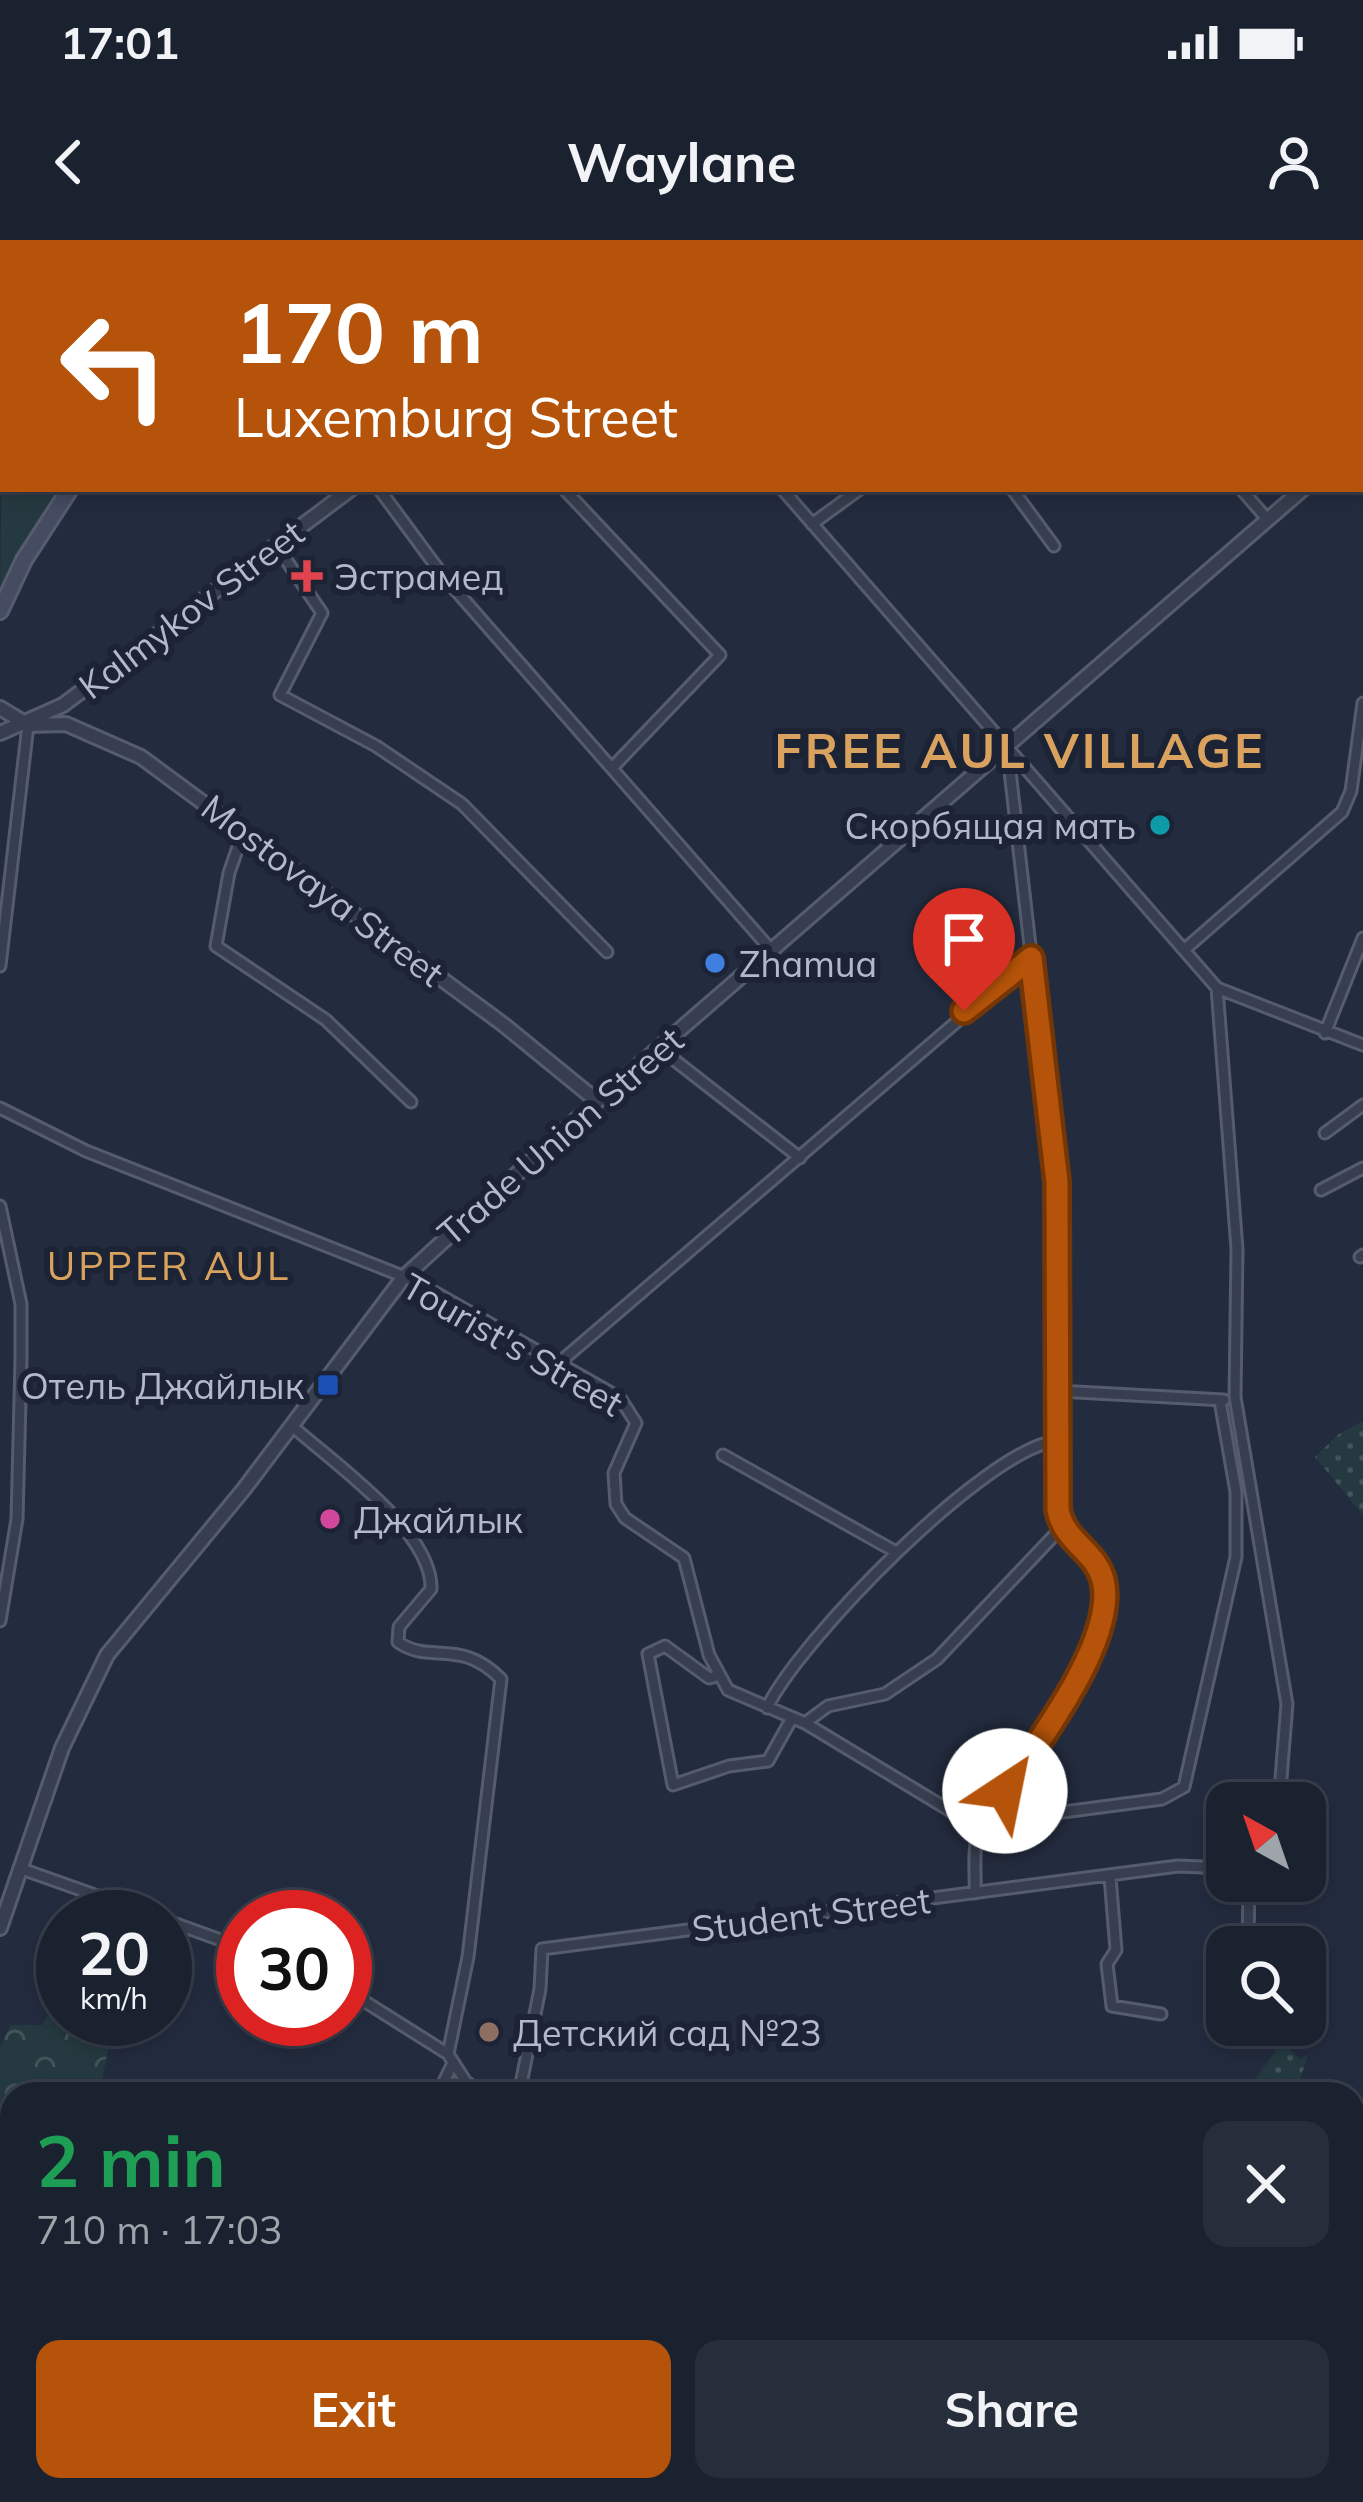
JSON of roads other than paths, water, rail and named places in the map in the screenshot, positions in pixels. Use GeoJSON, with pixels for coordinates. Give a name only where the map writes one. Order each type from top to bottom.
{"type":"FeatureCollection","features":[{"type":"Feature","properties":{"kind":"main road"},"geometry":{"type":"LineString","coordinates":[[0,611],[24,560],[68,492]]}},
{"type":"Feature","properties":{"kind":"street","name":"Kalmykov Street"},"geometry":{"type":"LineString","coordinates":[[28,725],[63,705],[347,492]]}},
{"type":"Feature","properties":{"kind":"street"},"geometry":{"type":"LineString","coordinates":[[381,492],[444,577],[772,951]]}},
{"type":"Feature","properties":{"kind":"street"},"geometry":{"type":"LineString","coordinates":[[567,492],[720,655],[613,766]]}},
{"type":"Feature","properties":{"kind":"street"},"geometry":{"type":"LineString","coordinates":[[785,492],[1217,988],[1363,1045]]}},
{"type":"Feature","properties":{"kind":"street"},"geometry":{"type":"LineString","coordinates":[[812,524],[856,492]]}},
{"type":"Feature","properties":{"kind":"street"},"geometry":{"type":"LineString","coordinates":[[1014,492],[1054,546]]}},
{"type":"Feature","properties":{"kind":"street"},"geometry":{"type":"LineString","coordinates":[[1244,492],[1268,520]]}},
{"type":"Feature","properties":{"kind":"street","name":"Trade Union Street"},"geometry":{"type":"LineString","coordinates":[[0,1928],[62,1748],[107,1655],[403,1278],[598,1101],[1300,492]]}},
{"type":"Feature","properties":{"kind":"street"},"geometry":{"type":"LineString","coordinates":[[277,545],[322,613],[280,694],[376,746],[462,804],[607,952]]}},
{"type":"Feature","properties":{"kind":"street"},"geometry":{"type":"LineString","coordinates":[[1184,950],[1342,812],[1351,791],[1363,703]]}},
{"type":"Feature","properties":{"kind":"street"},"geometry":{"type":"LineString","coordinates":[[0,708],[28,725]]}},
{"type":"Feature","properties":{"kind":"street","name":"Mostovaya Street"},"geometry":{"type":"LineString","coordinates":[[28,725],[66,724],[115,742],[244,830],[598,1101]]}},
{"type":"Feature","properties":{"kind":"street"},"geometry":{"type":"LineString","coordinates":[[0,734],[28,725]]}},
{"type":"Feature","properties":{"kind":"street"},"geometry":{"type":"LineString","coordinates":[[0,966],[28,725]]}},
{"type":"Feature","properties":{"kind":"street"},"geometry":{"type":"LineString","coordinates":[[975,1893],[981,1826],[1060,1707],[1103,1612],[1100,1570],[1062,1527],[1056,1172],[1007,745]]}},
{"type":"Feature","properties":{"kind":"street"},"geometry":{"type":"LineString","coordinates":[[244,830],[229,873],[216,946],[326,1020],[411,1102]]}},
{"type":"Feature","properties":{"kind":"street"},"geometry":{"type":"LineString","coordinates":[[1325,1033],[1363,938]]}},
{"type":"Feature","properties":{"kind":"street"},"geometry":{"type":"LineString","coordinates":[[559,1363],[1031,958]]}},
{"type":"Feature","properties":{"kind":"street"},"geometry":{"type":"LineString","coordinates":[[1217,988],[1238,1249],[1235,1397],[1287,1704],[1281,1782]]}},
{"type":"Feature","properties":{"kind":"street"},"geometry":{"type":"LineString","coordinates":[[659,1048],[800,1158]]}},
{"type":"Feature","properties":{"kind":"street"},"geometry":{"type":"LineString","coordinates":[[1325,1133],[1363,1105]]}},
{"type":"Feature","properties":{"kind":"street","name":"Tourist's Street"},"geometry":{"type":"LineString","coordinates":[[0,1108],[86,1151],[403,1278],[620,1398],[635,1416],[635,1429],[614,1473],[613,1496],[625,1518],[676,1549],[688,1563],[717,1676]]}},
{"type":"Feature","properties":{"kind":"street"},"geometry":{"type":"LineString","coordinates":[[1321,1190],[1363,1168]]}},
{"type":"Feature","properties":{"kind":"street"},"geometry":{"type":"LineString","coordinates":[[0,1206],[21,1323],[17,1519],[0,1622]]}},
{"type":"Feature","properties":{"kind":"street"},"geometry":{"type":"LineString","coordinates":[[1058,1391],[1220,1401],[1235,1397]]}},
{"type":"Feature","properties":{"kind":"street"},"geometry":{"type":"LineString","coordinates":[[792,1718],[769,1761],[729,1766],[674,1785],[648,1654],[665,1646],[709,1678],[717,1676],[735,1694],[805,1723],[981,1826],[1162,1799],[1184,1787],[1236,1557],[1236,1492],[1220,1401]]}},
{"type":"Feature","properties":{"kind":"street"},"geometry":{"type":"LineString","coordinates":[[291,1425],[401,1525],[424,1554],[431,1589],[399,1627],[398,1642],[412,1650],[462,1652],[501,1678],[468,1957],[442,2082]]}},
{"type":"Feature","properties":{"kind":"street"},"geometry":{"type":"LineString","coordinates":[[767,1708],[791,1666],[896,1552],[1000,1465],[1033,1445],[1057,1441]]}},
{"type":"Feature","properties":{"kind":"street"},"geometry":{"type":"LineString","coordinates":[[723,1456],[896,1552]]}},
{"type":"Feature","properties":{"kind":"street"},"geometry":{"type":"LineString","coordinates":[[805,1723],[828,1706],[885,1694],[937,1659],[1062,1527]]}},
{"type":"Feature","properties":{"kind":"street","name":"Student Street"},"geometry":{"type":"LineString","coordinates":[[521,2082],[540,1989],[542,1949],[1206,1865]]}},
{"type":"Feature","properties":{"kind":"street"},"geometry":{"type":"LineString","coordinates":[[19,1868],[81,1890]]}},
{"type":"Feature","properties":{"kind":"street"},"geometry":{"type":"LineString","coordinates":[[1110,1877],[1116,1950],[1106,1964],[1112,2006],[1161,2014]]}},
{"type":"Feature","properties":{"kind":"street"},"geometry":{"type":"LineString","coordinates":[[372,2006],[450,2059],[472,2082]]}},
{"type":"Feature","properties":{"kind":"place","name":"Эстрамед"},"geometry":{"type":"Point","coordinates":[307,576]}},
{"type":"Feature","properties":{"kind":"place","name":"Скорбящая мать"},"geometry":{"type":"Point","coordinates":[1160,825]}},
{"type":"Feature","properties":{"kind":"place","name":"Zhamua"},"geometry":{"type":"Point","coordinates":[715,963]}},
{"type":"Feature","properties":{"kind":"place","name":"Отель Джайлык"},"geometry":{"type":"Point","coordinates":[328,1385]}},
{"type":"Feature","properties":{"kind":"place","name":"Джайлык"},"geometry":{"type":"Point","coordinates":[330,1519]}},
{"type":"Feature","properties":{"kind":"place","name":"Детский сад №23"},"geometry":{"type":"Point","coordinates":[489,2032]}},
{"type":"Feature","properties":{"kind":"district","name":"FREE AUL VILLAGE"},"geometry":{"type":"Point","coordinates":[1020,750]}},
{"type":"Feature","properties":{"kind":"district","name":"UPPER AUL"},"geometry":{"type":"Point","coordinates":[169,1265]}}]}
